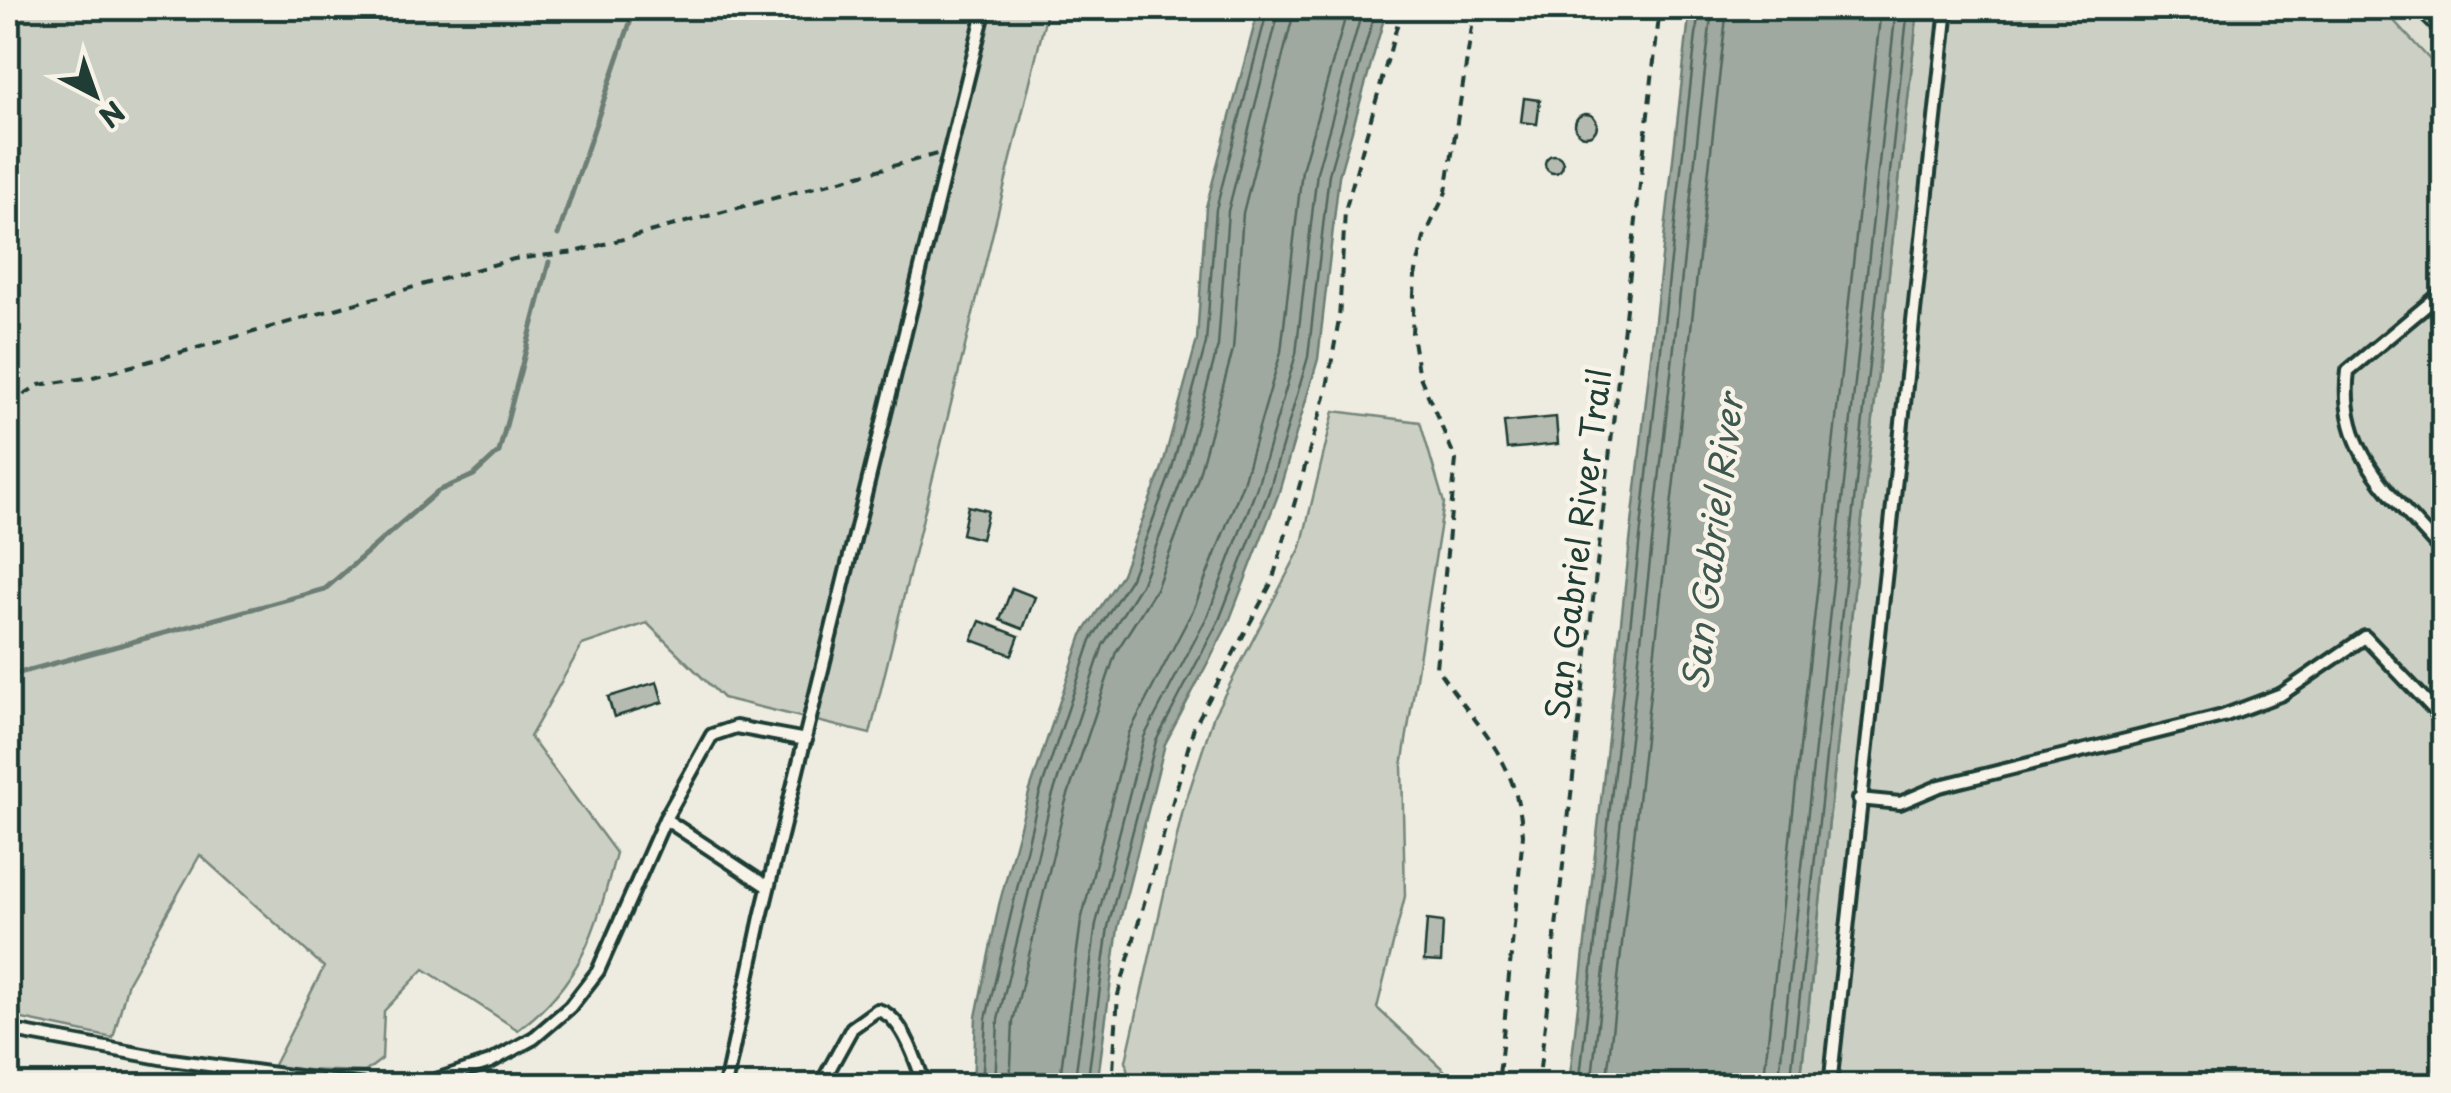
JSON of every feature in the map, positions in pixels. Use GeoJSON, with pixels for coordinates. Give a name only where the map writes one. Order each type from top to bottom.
{"type":"FeatureCollection","features":[{"type":"Feature","properties":{"kind":"lane"},"geometry":{"type":"LineString","coordinates":[[726,1086],[768,887],[986,8]]}},
{"type":"Feature","properties":{"kind":"lane"},"geometry":{"type":"LineString","coordinates":[[1830,1086],[1947,8]]}},
{"type":"Feature","properties":{"kind":"lane"},"geometry":{"type":"LineString","coordinates":[[2419,8],[2444,33]]}},
{"type":"Feature","properties":{"kind":"lane"},"geometry":{"type":"LineString","coordinates":[[2444,290],[2348,371],[2344,404],[2352,434],[2371,470],[2444,554]]}},
{"type":"Feature","properties":{"kind":"lane"},"geometry":{"type":"LineString","coordinates":[[1859,799],[1900,803],[1940,786],[2223,716],[2282,694],[2365,637],[2444,720]]}},
{"type":"Feature","properties":{"kind":"lane"},"geometry":{"type":"LineString","coordinates":[[8,1030],[206,1065],[368,1086],[424,1084],[490,1062],[534,1038],[570,1007],[598,970],[665,819],[712,735],[736,726],[806,740]]}},
{"type":"Feature","properties":{"kind":"lane"},"geometry":{"type":"LineString","coordinates":[[665,819],[768,887]]}},
{"type":"Feature","properties":{"kind":"lane"},"geometry":{"type":"LineString","coordinates":[[820,1086],[852,1028],[878,1010],[886,1012],[896,1024],[926,1086]]}},
{"type":"Feature","properties":{"kind":"lane"},"geometry":{"type":"LineString","coordinates":[[454,1086],[458,1073]]}},
{"type":"Feature","properties":{"kind":"path"},"geometry":{"type":"LineString","coordinates":[[1112,1086],[1118,995],[1194,727],[1272,582],[1326,394],[1339,320],[1345,211],[1402,8]]}},
{"type":"Feature","properties":{"kind":"path"},"geometry":{"type":"LineString","coordinates":[[1475,8],[1446,192],[1424,238],[1415,276],[1412,333],[1418,372],[1456,460],[1436,666],[1507,762],[1520,797],[1523,834],[1498,1086]]}},
{"type":"Feature","properties":{"kind":"path","name":"San Gabriel River Trail"},"geometry":{"type":"LineString","coordinates":[[1538,1086],[1660,8]]}},
{"type":"Feature","properties":{"kind":"path"},"geometry":{"type":"LineString","coordinates":[[8,404],[39,384],[93,377],[514,259],[575,252],[951,151]]}},
{"type":"Feature","properties":{"kind":"shaded area"},"geometry":{"type":"Polygon","coordinates":[[[8,8],[1048,8],[870,734],[723,698],[647,623],[582,645],[530,737],[616,853],[584,952],[558,993],[518,1030],[424,969],[384,1011],[382,1059],[365,1072],[272,1069],[324,967],[200,855],[128,982],[113,1038],[8,1016],[8,8]]]}},
{"type":"Feature","properties":{"kind":"shaded area"},"geometry":{"type":"Polygon","coordinates":[[[1918,8],[2382,8],[2443,74],[2443,1085],[1800,1086],[1918,8]]]}},
{"type":"Feature","properties":{"kind":"shaded area"},"geometry":{"type":"Polygon","coordinates":[[[2382,8],[2443,8],[2443,74],[2382,8]]]}},
{"type":"Feature","properties":{"kind":"shaded area"},"geometry":{"type":"Polygon","coordinates":[[[1334,411],[1420,422],[1444,503],[1402,766],[1405,896],[1377,1008],[1460,1085],[1129,1085],[1126,1061],[1183,810],[1214,715],[1301,547],[1334,411]]]}},
{"type":"Feature","properties":{"kind":"water"},"geometry":{"type":"Polygon","coordinates":[[[1259,8],[1387,8],[1339,176],[1318,359],[1278,495],[1228,624],[1165,744],[1118,928],[1097,1085],[973,1085],[976,1017],[999,905],[1029,793],[1082,635],[1122,574],[1162,468],[1197,340],[1206,207],[1259,8]]]}},
{"type":"Feature","properties":{"kind":"water","name":"San Gabriel River"},"geometry":{"type":"Polygon","coordinates":[[[1690,8],[1918,8],[1800,1085],[1569,1085],[1690,8]]]}},
{"type":"Feature","properties":{"kind":"building"},"geometry":{"type":"Polygon","coordinates":[[[1488,8],[1515,8],[1513,20],[1487,17],[1488,8]]]}},
{"type":"Feature","properties":{"kind":"building"},"geometry":{"type":"Polygon","coordinates":[[[1524,98],[1540,100],[1537,124],[1521,122],[1524,98]]]}},
{"type":"Feature","properties":{"kind":"building"},"geometry":{"type":"Polygon","coordinates":[[[1586,114],[1594,117],[1594,133],[1586,136],[1578,133],[1575,125],[1578,117],[1586,114]]]}},
{"type":"Feature","properties":{"kind":"building"},"geometry":{"type":"Polygon","coordinates":[[[1554,155],[1563,164],[1554,173],[1545,164],[1554,155]]]}},
{"type":"Feature","properties":{"kind":"building"},"geometry":{"type":"Polygon","coordinates":[[[1556,417],[1558,444],[1507,449],[1504,422],[1556,417]]]}},
{"type":"Feature","properties":{"kind":"building"},"geometry":{"type":"Polygon","coordinates":[[[968,506],[988,511],[981,539],[962,534],[968,506]]]}},
{"type":"Feature","properties":{"kind":"building"},"geometry":{"type":"Polygon","coordinates":[[[1012,588],[1035,597],[1023,629],[1000,620],[1012,588]]]}},
{"type":"Feature","properties":{"kind":"building"},"geometry":{"type":"Polygon","coordinates":[[[980,621],[1019,636],[1012,655],[972,640],[980,621]]]}},
{"type":"Feature","properties":{"kind":"building"},"geometry":{"type":"Polygon","coordinates":[[[657,682],[663,702],[614,717],[608,697],[657,682]]]}},
{"type":"Feature","properties":{"kind":"building"},"geometry":{"type":"Polygon","coordinates":[[[1427,920],[1443,922],[1441,962],[1424,961],[1427,920]]]}},
{"type":"Feature","properties":{"kind":"waterway"},"geometry":{"type":"LineString","coordinates":[[558,235],[635,8]]}},
{"type":"Feature","properties":{"kind":"waterway"},"geometry":{"type":"LineString","coordinates":[[8,676],[325,589],[438,491],[474,475],[499,452],[549,262]]}}]}
